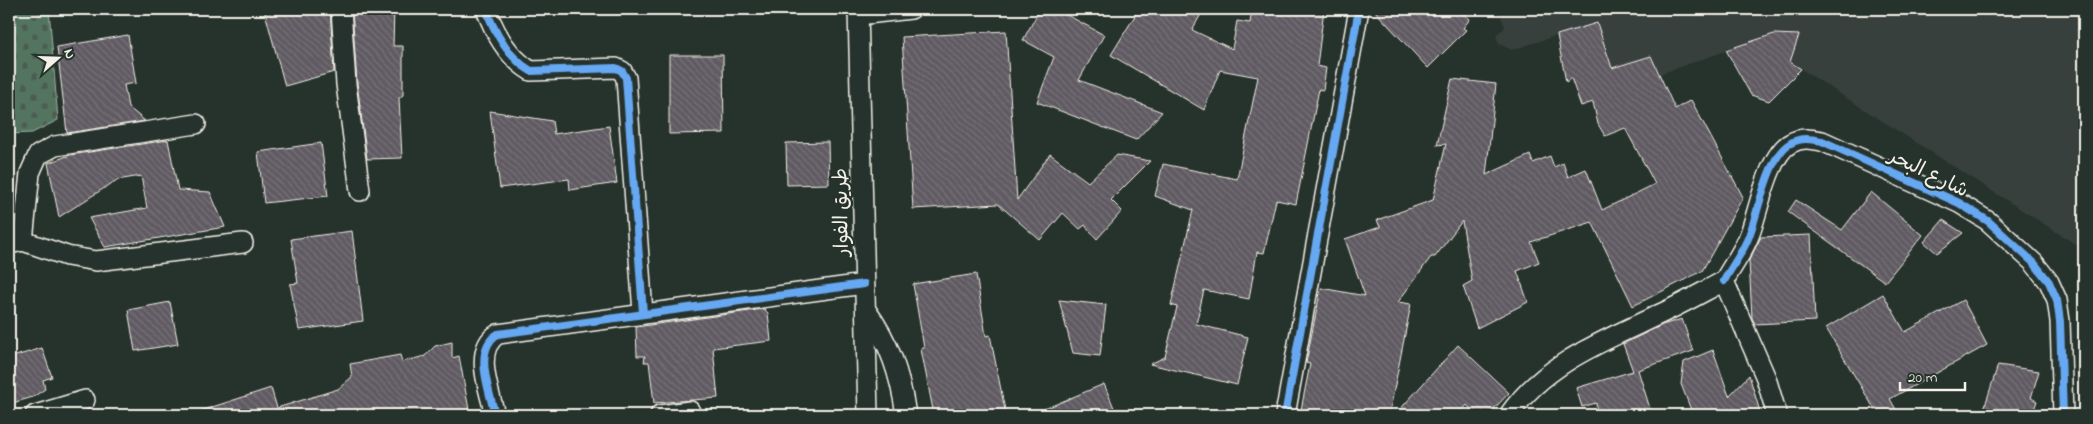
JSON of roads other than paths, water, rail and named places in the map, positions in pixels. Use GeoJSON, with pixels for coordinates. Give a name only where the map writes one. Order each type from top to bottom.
{"type":"FeatureCollection","features":[{"type":"Feature","properties":{"kind":"street"},"geometry":{"type":"LineString","coordinates":[[341,9],[346,84],[360,191]]}},
{"type":"Feature","properties":{"kind":"street"},"geometry":{"type":"LineString","coordinates":[[486,9],[506,48],[520,64],[532,71],[616,68],[622,71],[627,85],[643,313]]}},
{"type":"Feature","properties":{"kind":"street"},"geometry":{"type":"LineString","coordinates":[[858,12],[911,9]]}},
{"type":"Feature","properties":{"kind":"street"},"geometry":{"type":"LineString","coordinates":[[1285,415],[1359,9]]}},
{"type":"Feature","properties":{"kind":"street","name":"طريق الفوار"},"geometry":{"type":"LineString","coordinates":[[858,12],[868,415]]}},
{"type":"Feature","properties":{"kind":"street"},"geometry":{"type":"LineString","coordinates":[[196,124],[55,146],[38,155],[30,173],[16,242],[67,256],[96,261],[243,243]]}},
{"type":"Feature","properties":{"kind":"street","name":"شارع البحر"},"geometry":{"type":"LineString","coordinates":[[1724,281],[1748,238],[1765,182],[1779,156],[1790,143],[1807,138],[1837,148],[1959,202],[1988,221],[2034,264],[2049,282],[2057,300],[2060,321],[2063,415]]}},
{"type":"Feature","properties":{"kind":"street"},"geometry":{"type":"LineString","coordinates":[[1509,415],[1534,385],[1559,366],[1607,338],[1660,314],[1724,281],[1766,378],[1777,415]]}},
{"type":"Feature","properties":{"kind":"street"},"geometry":{"type":"LineString","coordinates":[[495,415],[485,362],[487,342],[498,334],[864,284]]}},
{"type":"Feature","properties":{"kind":"street"},"geometry":{"type":"LineString","coordinates":[[866,310],[883,334],[896,367],[906,415]]}},
{"type":"Feature","properties":{"kind":"street"},"geometry":{"type":"LineString","coordinates":[[35,415],[85,400]]}},
{"type":"Feature","properties":{"kind":"street"},"geometry":{"type":"LineString","coordinates":[[660,415],[690,411]]}}]}
